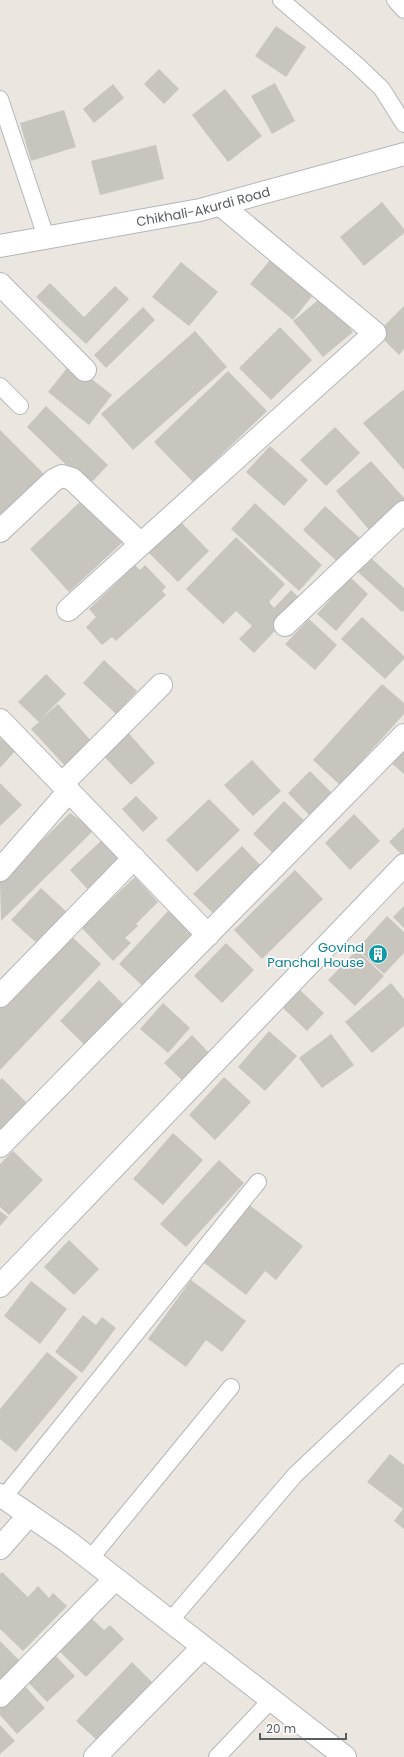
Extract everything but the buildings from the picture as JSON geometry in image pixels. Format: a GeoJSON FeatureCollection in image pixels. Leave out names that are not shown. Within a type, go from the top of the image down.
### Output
{"type":"FeatureCollection","features":[{"type":"Feature","properties":{"kind":"street","name":"Chikhali-Akurdi Road"},"geometry":{"type":"LineString","coordinates":[[0,246],[200,210],[404,154]]}},
{"type":"Feature","properties":{"kind":"street"},"geometry":{"type":"LineString","coordinates":[[68,610],[375,333],[221,205]]}},
{"type":"Feature","properties":{"kind":"street"},"geometry":{"type":"LineString","coordinates":[[0,284],[85,370]]}},
{"type":"Feature","properties":{"kind":"street"},"geometry":{"type":"LineString","coordinates":[[0,531],[54,480],[62,476],[72,479],[141,544]]}},
{"type":"Feature","properties":{"kind":"street"},"geometry":{"type":"LineString","coordinates":[[285,625],[404,512]]}},
{"type":"Feature","properties":{"kind":"street"},"geometry":{"type":"LineString","coordinates":[[0,870],[65,788],[161,685]]}},
{"type":"Feature","properties":{"kind":"street"},"geometry":{"type":"LineString","coordinates":[[0,720],[208,935]]}},
{"type":"Feature","properties":{"kind":"street"},"geometry":{"type":"LineString","coordinates":[[0,1146],[404,735]]}},
{"type":"Feature","properties":{"kind":"street"},"geometry":{"type":"LineString","coordinates":[[0,996],[134,858]]}},
{"type":"Feature","properties":{"kind":"street"},"geometry":{"type":"LineString","coordinates":[[0,1286],[404,865]]}},
{"type":"Feature","properties":{"kind":"street"},"geometry":{"type":"LineString","coordinates":[[2,1496],[90,1559],[345,1757]]}},
{"type":"Feature","properties":{"kind":"street"},"geometry":{"type":"LineString","coordinates":[[0,1548],[29,1515]]}},
{"type":"Feature","properties":{"kind":"street"},"geometry":{"type":"LineString","coordinates":[[0,1696],[115,1579]]}},
{"type":"Feature","properties":{"kind":"street"},"geometry":{"type":"LineString","coordinates":[[95,1757],[203,1647]]}},
{"type":"Feature","properties":{"kind":"lane"},"geometry":{"type":"LineString","coordinates":[[281,0],[382,89],[404,124]]}},
{"type":"Feature","properties":{"kind":"lane"},"geometry":{"type":"LineString","coordinates":[[395,0],[404,10]]}},
{"type":"Feature","properties":{"kind":"lane"},"geometry":{"type":"LineString","coordinates":[[0,99],[46,237]]}},
{"type":"Feature","properties":{"kind":"lane"},"geometry":{"type":"LineString","coordinates":[[0,386],[20,406]]}},
{"type":"Feature","properties":{"kind":"lane"},"geometry":{"type":"LineString","coordinates":[[2,1496],[258,1182]]}},
{"type":"Feature","properties":{"kind":"lane"},"geometry":{"type":"LineString","coordinates":[[170,1621],[295,1475],[404,1372]]}},
{"type":"Feature","properties":{"kind":"lane"},"geometry":{"type":"LineString","coordinates":[[90,1559],[230,1387]]}},
{"type":"Feature","properties":{"kind":"lane"},"geometry":{"type":"LineString","coordinates":[[217,1757],[271,1700]]}},
{"type":"Feature","properties":{"kind":"place","name":"Govind Panchal House"},"geometry":{"type":"Point","coordinates":[378,954]}}]}
